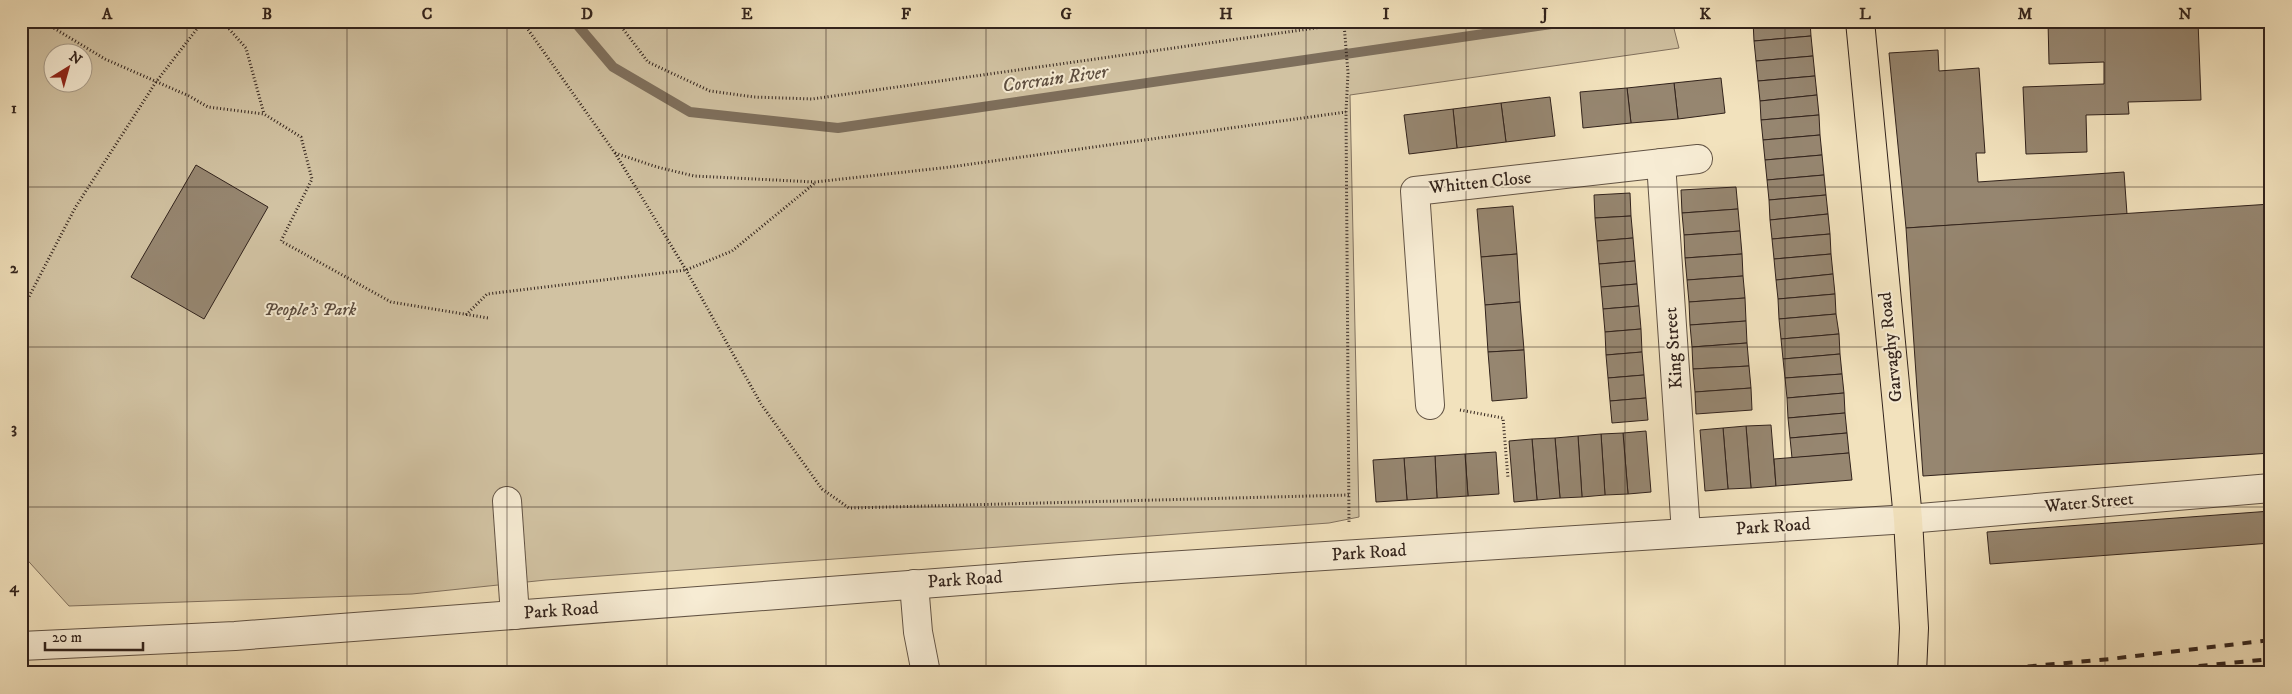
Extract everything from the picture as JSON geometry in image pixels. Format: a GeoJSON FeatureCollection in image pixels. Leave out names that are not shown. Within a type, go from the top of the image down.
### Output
{"type":"FeatureCollection","features":[{"type":"Feature","properties":{"kind":"main road","name":"Garvaghy Road"},"geometry":{"type":"LineString","coordinates":[[1860,21],[1908,519],[1914,628],[1912,673]]}},
{"type":"Feature","properties":{"kind":"street","name":"Whitten Close"},"geometry":{"type":"LineString","coordinates":[[1430,405],[1415,191],[1698,160]]}},
{"type":"Feature","properties":{"kind":"street","name":"King Street"},"geometry":{"type":"LineString","coordinates":[[1662,163],[1686,533]]}},
{"type":"Feature","properties":{"kind":"street","name":"Water Street"},"geometry":{"type":"LineString","coordinates":[[1908,519],[2271,488]]}},
{"type":"Feature","properties":{"kind":"street"},"geometry":{"type":"LineString","coordinates":[[507,500],[515,615]]}},
{"type":"Feature","properties":{"kind":"street","name":"Park Road"},"geometry":{"type":"LineString","coordinates":[[21,646],[235,636],[914,584],[1348,554],[1908,519]]}},
{"type":"Feature","properties":{"kind":"street"},"geometry":{"type":"LineString","coordinates":[[914,584],[918,632],[926,673]]}},
{"type":"Feature","properties":{"kind":"path"},"geometry":{"type":"LineString","coordinates":[[42,21],[105,58],[208,107],[264,114],[301,137],[312,179],[281,241],[392,302],[488,318]]}},
{"type":"Feature","properties":{"kind":"path"},"geometry":{"type":"LineString","coordinates":[[21,312],[75,208],[156,82],[203,21]]}},
{"type":"Feature","properties":{"kind":"path"},"geometry":{"type":"LineString","coordinates":[[222,21],[246,48],[264,114]]}},
{"type":"Feature","properties":{"kind":"path"},"geometry":{"type":"LineString","coordinates":[[522,21],[615,153],[686,270],[761,404],[822,489],[849,508],[1349,495]]}},
{"type":"Feature","properties":{"kind":"path"},"geometry":{"type":"LineString","coordinates":[[617,21],[648,62],[710,91],[754,97],[812,99],[1365,21]]}},
{"type":"Feature","properties":{"kind":"path"},"geometry":{"type":"LineString","coordinates":[[1344,24],[1348,73],[1346,112],[1348,554]]}},
{"type":"Feature","properties":{"kind":"path"},"geometry":{"type":"LineString","coordinates":[[615,153],[657,168],[694,176],[815,182],[950,167],[1346,112]]}},
{"type":"Feature","properties":{"kind":"path"},"geometry":{"type":"LineString","coordinates":[[466,315],[487,294],[686,270],[732,251],[815,182]]}},
{"type":"Feature","properties":{"kind":"path"},"geometry":{"type":"LineString","coordinates":[[1430,405],[1503,418],[1508,478]]}},
{"type":"Feature","properties":{"kind":"green space","name":"People's Park"},"geometry":{"type":"Polygon","coordinates":[[[21,21],[1672,21],[1679,48],[1350,95],[1359,517],[1329,523],[546,580],[412,594],[69,606],[21,553],[21,21]]]}},
{"type":"Feature","properties":{"kind":"building"},"geometry":{"type":"Polygon","coordinates":[[[1753,21],[1810,21],[1811,36],[1754,41],[1753,21]]]}},
{"type":"Feature","properties":{"kind":"building"},"geometry":{"type":"Polygon","coordinates":[[[2048,21],[2198,21],[2201,100],[2128,102],[2129,114],[2086,115],[2087,152],[2026,154],[2023,87],[2104,84],[2104,62],[2049,64],[2048,21]]]}},
{"type":"Feature","properties":{"kind":"building"},"geometry":{"type":"Polygon","coordinates":[[[1811,36],[1813,56],[1756,61],[1754,41],[1811,36]]]}},
{"type":"Feature","properties":{"kind":"building"},"geometry":{"type":"Polygon","coordinates":[[[1938,50],[1939,71],[1979,68],[1985,153],[1976,153],[1978,182],[2124,172],[2127,214],[1906,228],[1889,53],[1938,50]]]}},
{"type":"Feature","properties":{"kind":"building"},"geometry":{"type":"Polygon","coordinates":[[[1813,56],[1815,76],[1758,81],[1756,61],[1813,56]]]}},
{"type":"Feature","properties":{"kind":"building"},"geometry":{"type":"Polygon","coordinates":[[[1815,76],[1817,95],[1760,101],[1758,81],[1815,76]]]}},
{"type":"Feature","properties":{"kind":"building"},"geometry":{"type":"Polygon","coordinates":[[[1721,78],[1725,113],[1678,119],[1674,83],[1721,78]]]}},
{"type":"Feature","properties":{"kind":"building"},"geometry":{"type":"Polygon","coordinates":[[[1674,83],[1678,119],[1631,123],[1627,88],[1674,83]]]}},
{"type":"Feature","properties":{"kind":"building"},"geometry":{"type":"Polygon","coordinates":[[[1627,88],[1631,123],[1583,128],[1580,92],[1627,88]]]}},
{"type":"Feature","properties":{"kind":"building"},"geometry":{"type":"Polygon","coordinates":[[[1817,95],[1819,115],[1761,120],[1760,101],[1817,95]]]}},
{"type":"Feature","properties":{"kind":"building"},"geometry":{"type":"Polygon","coordinates":[[[1550,97],[1555,136],[1506,142],[1501,103],[1550,97]]]}},
{"type":"Feature","properties":{"kind":"building"},"geometry":{"type":"Polygon","coordinates":[[[1501,103],[1506,142],[1457,148],[1453,109],[1501,103]]]}},
{"type":"Feature","properties":{"kind":"building"},"geometry":{"type":"Polygon","coordinates":[[[1453,109],[1457,148],[1409,154],[1404,115],[1453,109]]]}},
{"type":"Feature","properties":{"kind":"building"},"geometry":{"type":"Polygon","coordinates":[[[1819,115],[1820,135],[1763,140],[1761,120],[1819,115]]]}},
{"type":"Feature","properties":{"kind":"building"},"geometry":{"type":"Polygon","coordinates":[[[1820,135],[1822,155],[1765,160],[1763,140],[1820,135]]]}},
{"type":"Feature","properties":{"kind":"building"},"geometry":{"type":"Polygon","coordinates":[[[1822,155],[1824,175],[1767,180],[1765,160],[1822,155]]]}},
{"type":"Feature","properties":{"kind":"building"},"geometry":{"type":"Polygon","coordinates":[[[196,165],[268,207],[204,319],[131,277],[196,165]]]}},
{"type":"Feature","properties":{"kind":"building"},"geometry":{"type":"Polygon","coordinates":[[[1824,175],[1826,195],[1769,200],[1767,180],[1824,175]]]}},
{"type":"Feature","properties":{"kind":"building"},"geometry":{"type":"Polygon","coordinates":[[[1736,187],[1738,209],[1682,213],[1681,190],[1736,187]]]}},
{"type":"Feature","properties":{"kind":"building"},"geometry":{"type":"Polygon","coordinates":[[[1630,193],[1631,216],[1595,218],[1594,195],[1630,193]]]}},
{"type":"Feature","properties":{"kind":"building"},"geometry":{"type":"Polygon","coordinates":[[[1826,195],[1828,214],[1770,220],[1769,200],[1826,195]]]}},
{"type":"Feature","properties":{"kind":"building"},"geometry":{"type":"Polygon","coordinates":[[[2271,204],[2271,453],[1923,476],[1906,228],[2271,204]]]}},
{"type":"Feature","properties":{"kind":"building"},"geometry":{"type":"Polygon","coordinates":[[[1513,206],[1517,254],[1481,257],[1477,209],[1513,206]]]}},
{"type":"Feature","properties":{"kind":"building"},"geometry":{"type":"Polygon","coordinates":[[[1738,209],[1740,231],[1684,235],[1682,213],[1738,209]]]}},
{"type":"Feature","properties":{"kind":"building"},"geometry":{"type":"Polygon","coordinates":[[[1828,214],[1830,234],[1772,239],[1770,220],[1828,214]]]}},
{"type":"Feature","properties":{"kind":"building"},"geometry":{"type":"Polygon","coordinates":[[[1631,216],[1633,238],[1597,241],[1595,218],[1631,216]]]}},
{"type":"Feature","properties":{"kind":"building"},"geometry":{"type":"Polygon","coordinates":[[[1740,231],[1742,254],[1685,258],[1684,235],[1740,231]]]}},
{"type":"Feature","properties":{"kind":"building"},"geometry":{"type":"Polygon","coordinates":[[[1830,234],[1831,254],[1774,259],[1772,239],[1830,234]]]}},
{"type":"Feature","properties":{"kind":"building"},"geometry":{"type":"Polygon","coordinates":[[[1633,238],[1635,261],[1599,264],[1597,241],[1633,238]]]}},
{"type":"Feature","properties":{"kind":"building"},"geometry":{"type":"Polygon","coordinates":[[[1517,254],[1520,302],[1485,305],[1481,257],[1517,254]]]}},
{"type":"Feature","properties":{"kind":"building"},"geometry":{"type":"Polygon","coordinates":[[[1742,254],[1743,276],[1687,280],[1685,258],[1742,254]]]}},
{"type":"Feature","properties":{"kind":"building"},"geometry":{"type":"Polygon","coordinates":[[[1831,254],[1833,274],[1776,280],[1774,259],[1831,254]]]}},
{"type":"Feature","properties":{"kind":"building"},"geometry":{"type":"Polygon","coordinates":[[[1635,261],[1637,284],[1601,287],[1599,264],[1635,261]]]}},
{"type":"Feature","properties":{"kind":"building"},"geometry":{"type":"Polygon","coordinates":[[[1833,274],[1835,294],[1778,299],[1776,280],[1833,274]]]}},
{"type":"Feature","properties":{"kind":"building"},"geometry":{"type":"Polygon","coordinates":[[[1743,276],[1745,298],[1689,302],[1687,280],[1743,276]]]}},
{"type":"Feature","properties":{"kind":"building"},"geometry":{"type":"Polygon","coordinates":[[[1637,284],[1639,306],[1603,309],[1601,287],[1637,284]]]}},
{"type":"Feature","properties":{"kind":"building"},"geometry":{"type":"Polygon","coordinates":[[[1835,294],[1836,314],[1779,319],[1778,299],[1835,294]]]}},
{"type":"Feature","properties":{"kind":"building"},"geometry":{"type":"Polygon","coordinates":[[[1745,298],[1746,321],[1690,325],[1689,302],[1745,298]]]}},
{"type":"Feature","properties":{"kind":"building"},"geometry":{"type":"Polygon","coordinates":[[[1520,302],[1524,350],[1488,352],[1485,305],[1520,302]]]}},
{"type":"Feature","properties":{"kind":"building"},"geometry":{"type":"Polygon","coordinates":[[[1639,306],[1641,329],[1605,332],[1603,309],[1639,306]]]}},
{"type":"Feature","properties":{"kind":"building"},"geometry":{"type":"Polygon","coordinates":[[[1836,314],[1839,334],[1781,339],[1779,319],[1836,314]]]}},
{"type":"Feature","properties":{"kind":"building"},"geometry":{"type":"Polygon","coordinates":[[[1746,321],[1747,343],[1692,347],[1690,325],[1746,321]]]}},
{"type":"Feature","properties":{"kind":"building"},"geometry":{"type":"Polygon","coordinates":[[[1641,329],[1642,352],[1606,355],[1605,332],[1641,329]]]}},
{"type":"Feature","properties":{"kind":"building"},"geometry":{"type":"Polygon","coordinates":[[[1839,334],[1840,354],[1783,359],[1781,339],[1839,334]]]}},
{"type":"Feature","properties":{"kind":"building"},"geometry":{"type":"Polygon","coordinates":[[[1747,343],[1749,366],[1693,369],[1692,347],[1747,343]]]}},
{"type":"Feature","properties":{"kind":"building"},"geometry":{"type":"Polygon","coordinates":[[[1524,350],[1527,398],[1492,401],[1488,352],[1524,350]]]}},
{"type":"Feature","properties":{"kind":"building"},"geometry":{"type":"Polygon","coordinates":[[[1642,352],[1644,375],[1608,378],[1606,355],[1642,352]]]}},
{"type":"Feature","properties":{"kind":"building"},"geometry":{"type":"Polygon","coordinates":[[[1840,354],[1842,374],[1785,378],[1783,359],[1840,354]]]}},
{"type":"Feature","properties":{"kind":"building"},"geometry":{"type":"Polygon","coordinates":[[[1749,366],[1751,388],[1695,392],[1693,369],[1749,366]]]}},
{"type":"Feature","properties":{"kind":"building"},"geometry":{"type":"Polygon","coordinates":[[[1842,374],[1844,393],[1787,398],[1785,378],[1842,374]]]}},
{"type":"Feature","properties":{"kind":"building"},"geometry":{"type":"Polygon","coordinates":[[[1644,375],[1646,398],[1610,401],[1608,378],[1644,375]]]}},
{"type":"Feature","properties":{"kind":"building"},"geometry":{"type":"Polygon","coordinates":[[[1751,388],[1752,410],[1696,414],[1695,392],[1751,388]]]}},
{"type":"Feature","properties":{"kind":"building"},"geometry":{"type":"Polygon","coordinates":[[[1844,393],[1845,413],[1788,418],[1787,398],[1844,393]]]}},
{"type":"Feature","properties":{"kind":"building"},"geometry":{"type":"Polygon","coordinates":[[[1646,398],[1648,420],[1612,423],[1610,401],[1646,398]]]}},
{"type":"Feature","properties":{"kind":"building"},"geometry":{"type":"Polygon","coordinates":[[[1845,413],[1847,433],[1790,438],[1788,418],[1845,413]]]}},
{"type":"Feature","properties":{"kind":"building"},"geometry":{"type":"Polygon","coordinates":[[[1771,425],[1776,486],[1751,488],[1746,426],[1771,425]]]}},
{"type":"Feature","properties":{"kind":"building"},"geometry":{"type":"Polygon","coordinates":[[[1746,426],[1751,488],[1728,489],[1723,428],[1746,426]]]}},
{"type":"Feature","properties":{"kind":"building"},"geometry":{"type":"Polygon","coordinates":[[[1723,428],[1728,489],[1705,491],[1700,430],[1723,428]]]}},
{"type":"Feature","properties":{"kind":"building"},"geometry":{"type":"Polygon","coordinates":[[[1646,431],[1651,492],[1628,494],[1623,433],[1646,431]]]}},
{"type":"Feature","properties":{"kind":"building"},"geometry":{"type":"Polygon","coordinates":[[[1623,433],[1628,494],[1605,495],[1601,434],[1623,433]]]}},
{"type":"Feature","properties":{"kind":"building"},"geometry":{"type":"Polygon","coordinates":[[[1847,433],[1849,453],[1792,458],[1790,438],[1847,433]]]}},
{"type":"Feature","properties":{"kind":"building"},"geometry":{"type":"Polygon","coordinates":[[[1601,434],[1605,495],[1582,497],[1578,436],[1601,434]]]}},
{"type":"Feature","properties":{"kind":"building"},"geometry":{"type":"Polygon","coordinates":[[[1578,436],[1582,497],[1560,498],[1555,438],[1578,436]]]}},
{"type":"Feature","properties":{"kind":"building"},"geometry":{"type":"Polygon","coordinates":[[[1555,438],[1560,498],[1537,500],[1532,439],[1555,438]]]}},
{"type":"Feature","properties":{"kind":"building"},"geometry":{"type":"Polygon","coordinates":[[[1532,439],[1537,500],[1514,502],[1509,441],[1532,439]]]}},
{"type":"Feature","properties":{"kind":"building"},"geometry":{"type":"Polygon","coordinates":[[[1496,452],[1499,494],[1468,496],[1465,454],[1496,452]]]}},
{"type":"Feature","properties":{"kind":"building"},"geometry":{"type":"Polygon","coordinates":[[[1849,453],[1852,480],[1776,486],[1774,459],[1849,453]]]}},
{"type":"Feature","properties":{"kind":"building"},"geometry":{"type":"Polygon","coordinates":[[[1465,454],[1468,496],[1437,498],[1435,456],[1465,454]]]}},
{"type":"Feature","properties":{"kind":"building"},"geometry":{"type":"Polygon","coordinates":[[[1435,456],[1437,498],[1407,500],[1404,458],[1435,456]]]}},
{"type":"Feature","properties":{"kind":"building"},"geometry":{"type":"Polygon","coordinates":[[[1404,458],[1407,500],[1376,502],[1373,460],[1404,458]]]}},
{"type":"Feature","properties":{"kind":"building"},"geometry":{"type":"Polygon","coordinates":[[[2271,511],[2271,543],[1990,564],[1987,532],[2271,511]]]}},
{"type":"Feature","properties":{"kind":"waterway","name":"Corcrain River"},"geometry":{"type":"LineString","coordinates":[[574,21],[613,67],[690,112],[838,128],[1572,21]]}},
{"type":"Feature","properties":{"kind":"railway"},"geometry":{"type":"LineString","coordinates":[[1956,673],[2110,659],[2271,640]]}},
{"type":"Feature","properties":{"kind":"railway"},"geometry":{"type":"LineString","coordinates":[[2127,673],[2271,659]]}}]}
